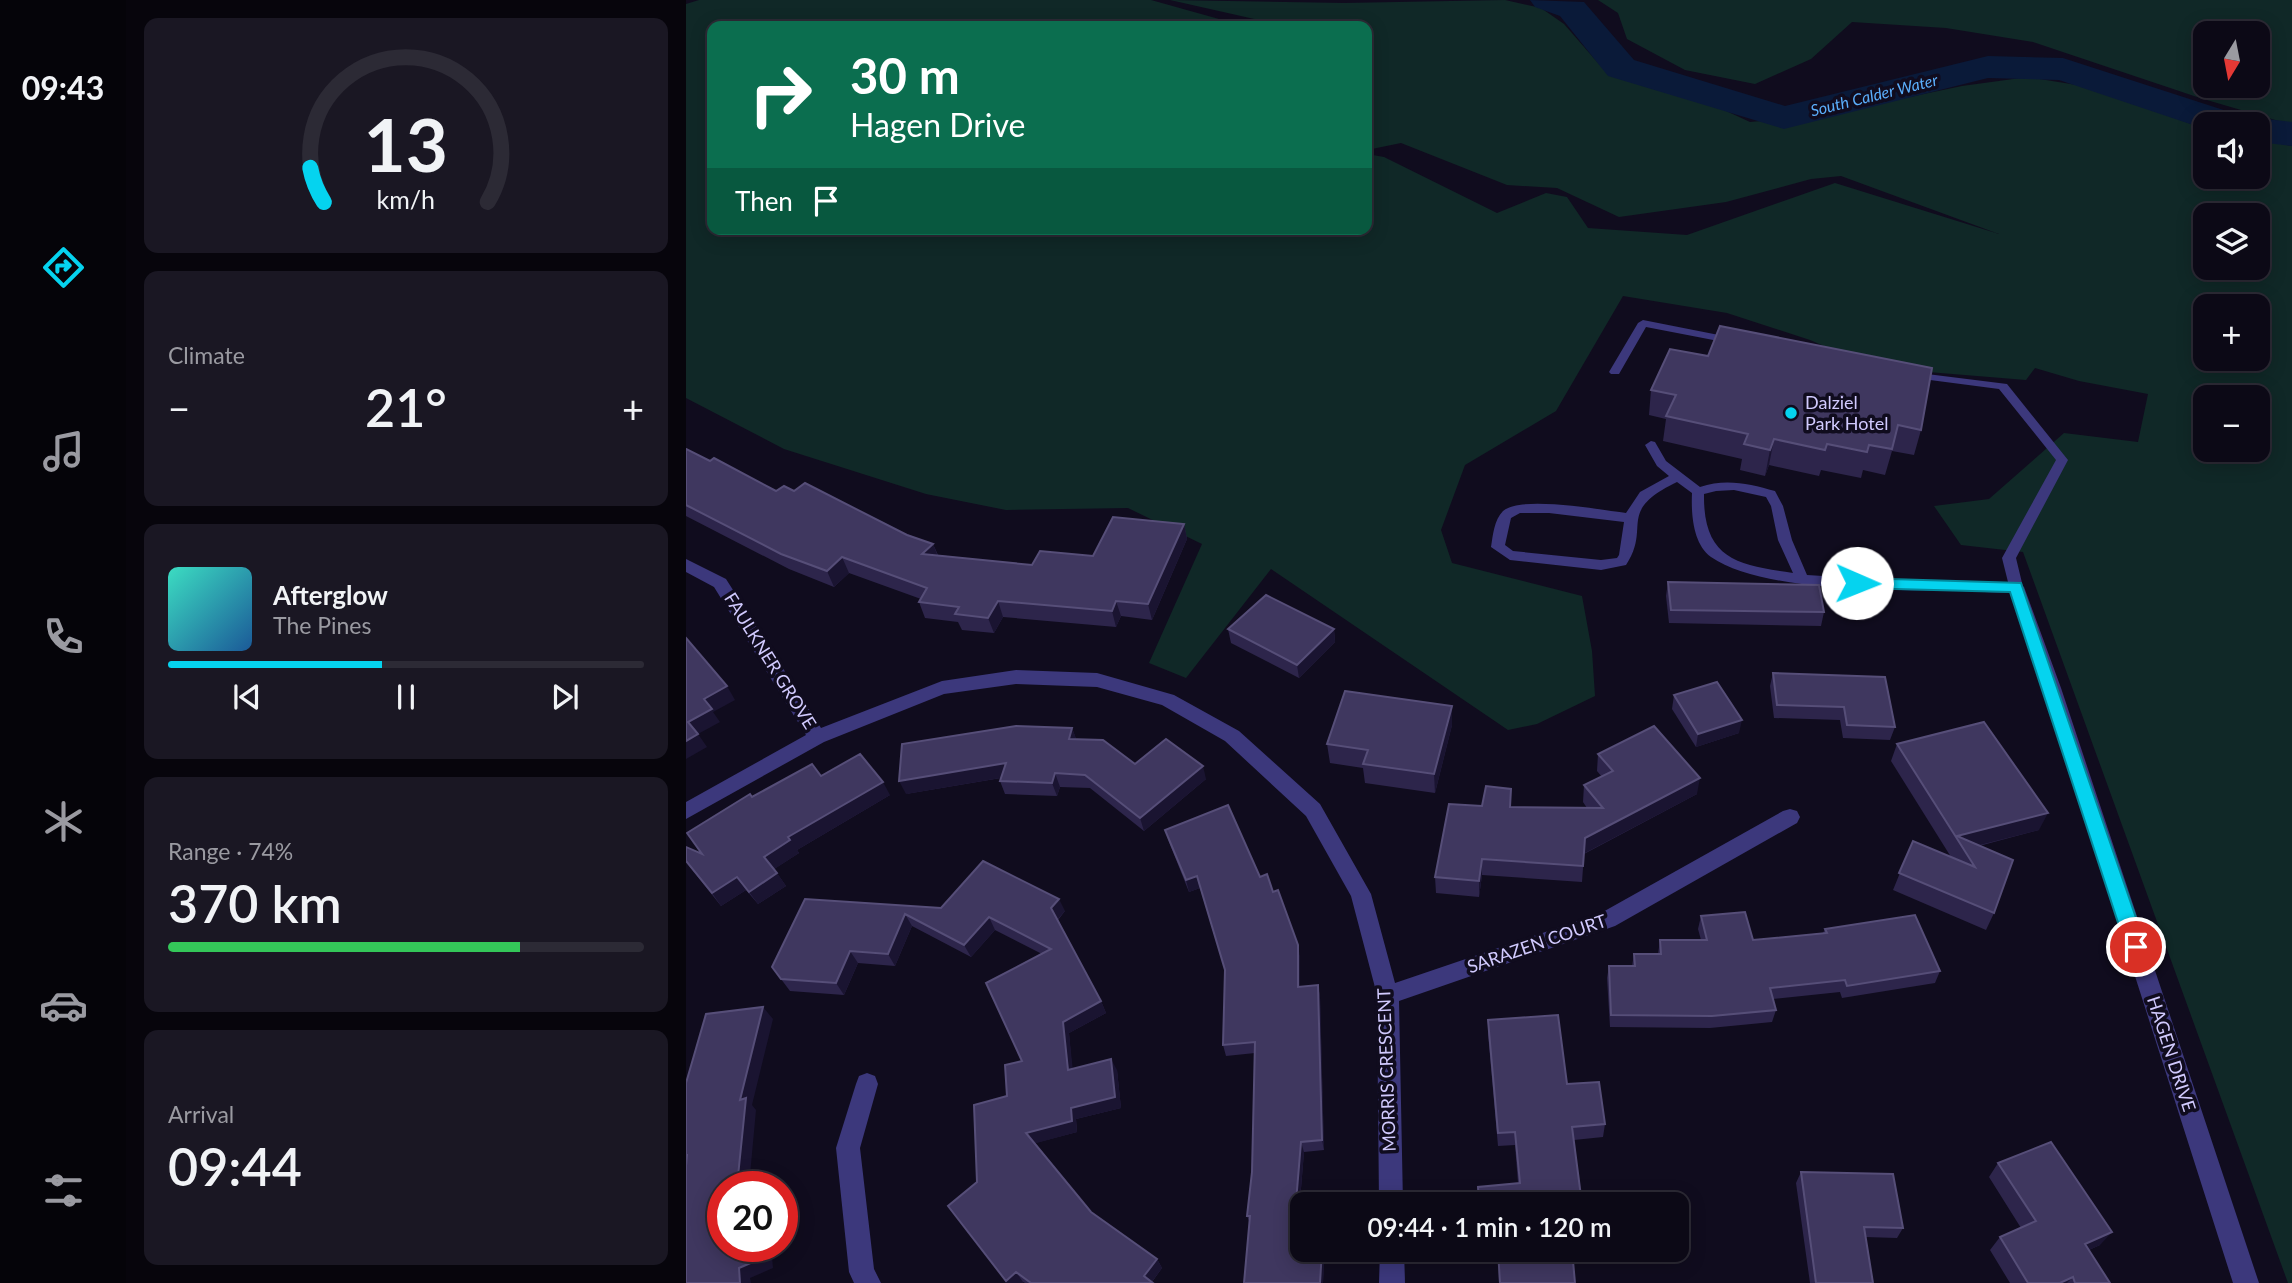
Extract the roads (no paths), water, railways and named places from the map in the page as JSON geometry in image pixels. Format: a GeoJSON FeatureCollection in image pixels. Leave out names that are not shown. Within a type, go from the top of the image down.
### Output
{"type":"FeatureCollection","features":[{"type":"Feature","properties":{"kind":"street","name":"FAULKNER GROVE"},"geometry":{"type":"LineString","coordinates":[[686,565],[720,583],[817,737]]}},
{"type":"Feature","properties":{"kind":"street","name":"HAGEN DRIVE"},"geometry":{"type":"LineString","coordinates":[[2016,587],[2052,688],[2246,1283]]}},
{"type":"Feature","properties":{"kind":"street","name":"MORRIS CRESCENT"},"geometry":{"type":"LineString","coordinates":[[686,811],[817,737],[942,688],[1016,677],[1097,680],[1168,700],[1232,736],[1313,810],[1361,894],[1388,995],[1391,1192]]}},
{"type":"Feature","properties":{"kind":"street","name":"SARAZEN COURT"},"geometry":{"type":"LineString","coordinates":[[1388,995],[1608,920],[1790,817]]}},
{"type":"Feature","properties":{"kind":"street"},"geometry":{"type":"LineString","coordinates":[[867,1084],[848,1148],[862,1272],[868,1283]]}},
{"type":"Feature","properties":{"kind":"street"},"geometry":{"type":"LineString","coordinates":[[1392,1262],[1392,1283]]}},
{"type":"Feature","properties":{"kind":"lane"},"geometry":{"type":"LineString","coordinates":[[1615,372],[1643,323],[1748,344]]}},
{"type":"Feature","properties":{"kind":"lane"},"geometry":{"type":"LineString","coordinates":[[1651,445],[1661,463],[1698,492],[1702,531],[1713,552],[1740,568],[1802,579],[1857,583],[2016,587],[2008,558],[2062,460],[2003,386],[1892,373]]}},
{"type":"Feature","properties":{"kind":"lane"},"geometry":{"type":"LineString","coordinates":[[1630,518],[1528,507],[1511,511],[1502,521],[1497,547],[1510,555],[1601,565],[1621,562],[1628,553],[1630,518],[1644,493],[1678,476]]}},
{"type":"Feature","properties":{"kind":"lane"},"geometry":{"type":"LineString","coordinates":[[1698,492],[1713,485],[1749,488],[1771,494],[1802,579]]}},
{"type":"Feature","properties":{"kind":"waterway","name":"South Calder Water"},"geometry":{"type":"LineString","coordinates":[[1547,0],[1572,9],[1621,68],[1784,118],[1988,67],[2063,69],[2193,112]]}},
{"type":"Feature","properties":{"kind":"waterway","name":"South Calder Water"},"geometry":{"type":"LineString","coordinates":[[2270,131],[2292,134]]}},
{"type":"Feature","properties":{"kind":"place","name":"Dalziel Park Hotel"},"geometry":{"type":"Point","coordinates":[1791,413]}}]}
